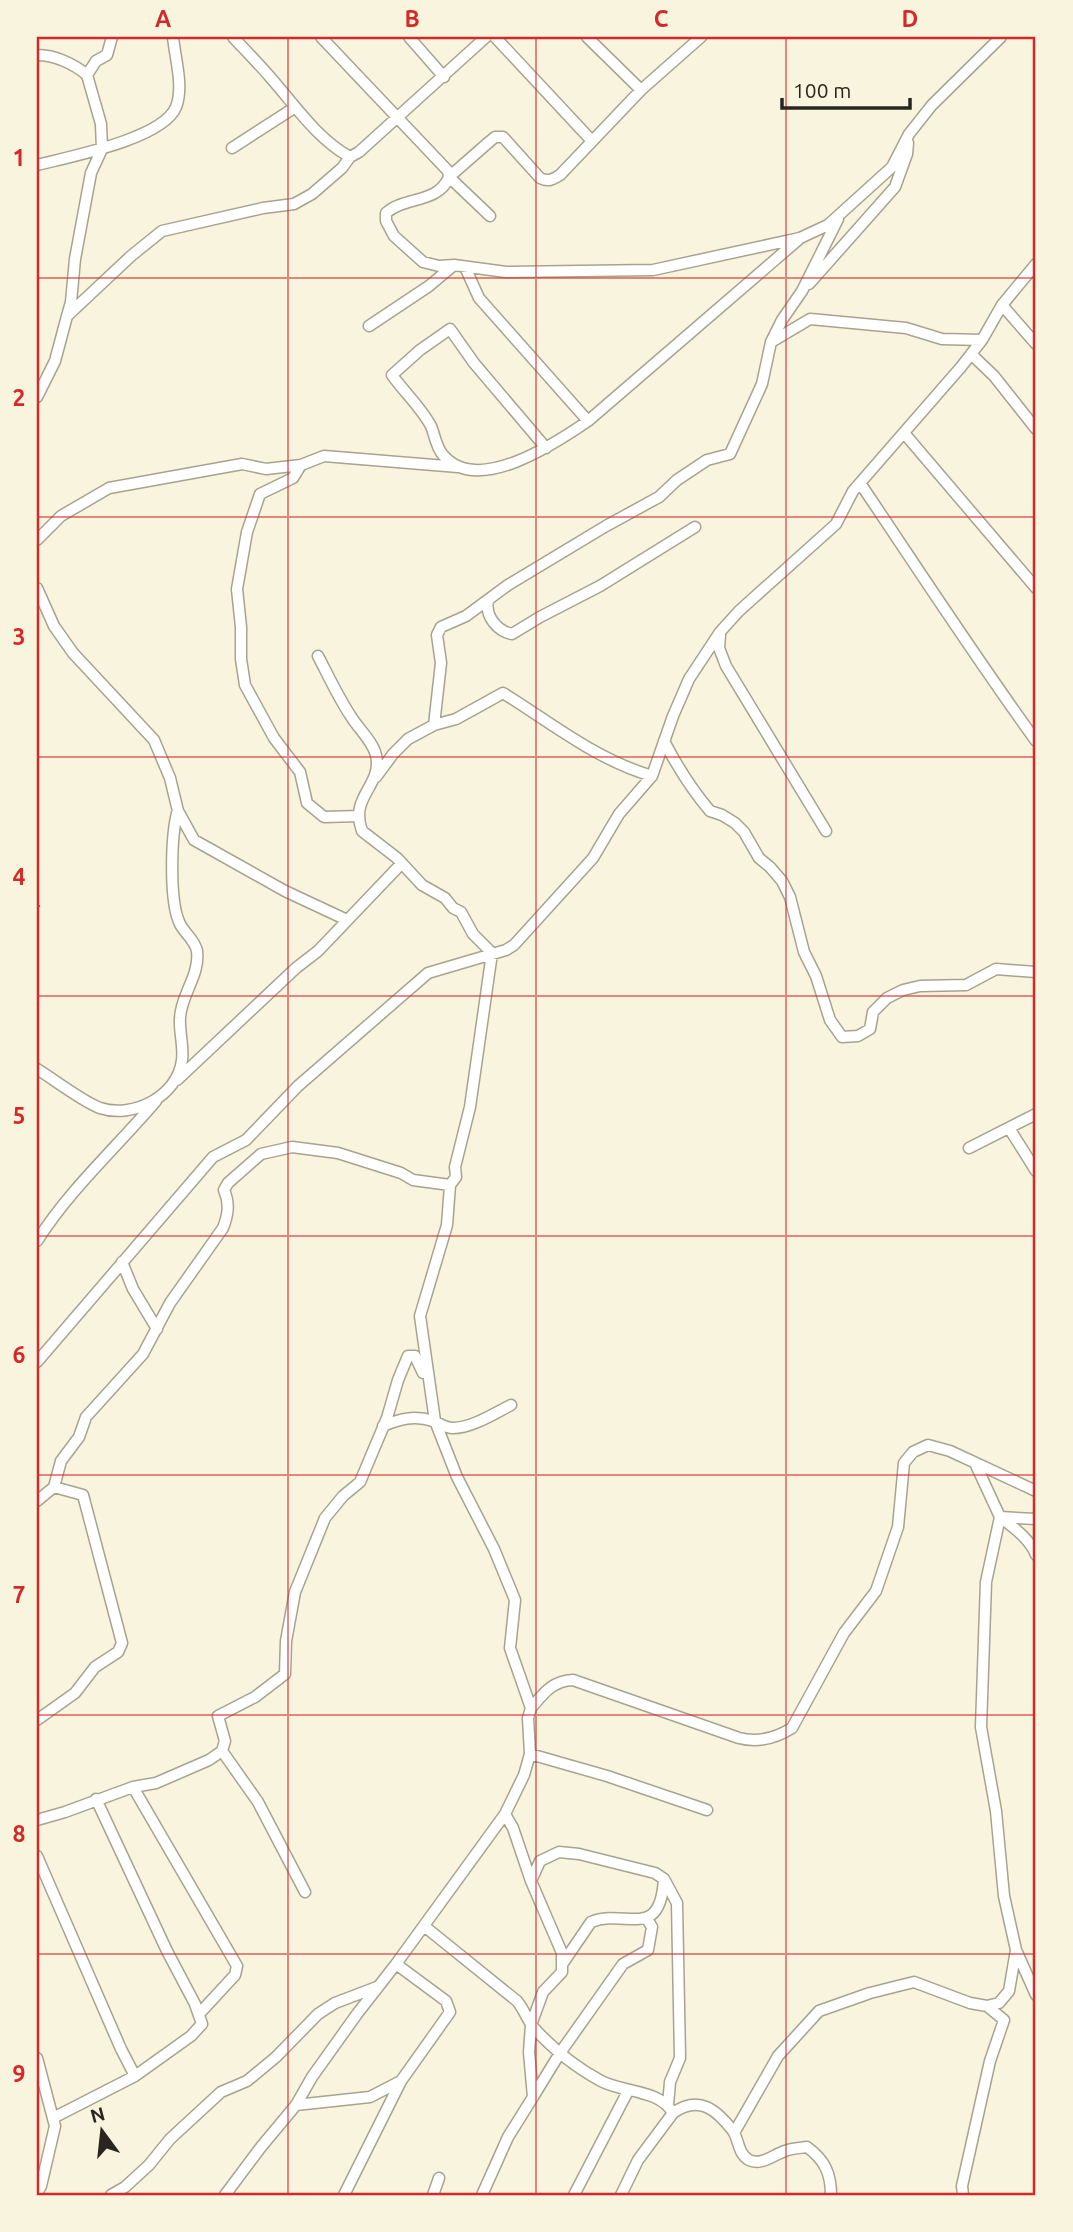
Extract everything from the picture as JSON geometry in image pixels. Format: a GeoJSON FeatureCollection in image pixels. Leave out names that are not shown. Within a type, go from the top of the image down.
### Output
{"type":"FeatureCollection","features":[{"type":"Feature","properties":{"kind":"street"},"geometry":{"type":"LineString","coordinates":[[87,75],[96,61],[107,55],[112,37]]}},
{"type":"Feature","properties":{"kind":"street"},"geometry":{"type":"LineString","coordinates":[[37,165],[102,149],[154,129],[175,111],[179,94],[173,37]]}},
{"type":"Feature","properties":{"kind":"street"},"geometry":{"type":"LineString","coordinates":[[233,37],[271,78],[294,108],[339,151],[350,157]]}},
{"type":"Feature","properties":{"kind":"street"},"geometry":{"type":"LineString","coordinates":[[321,37],[448,170],[449,177],[491,216]]}},
{"type":"Feature","properties":{"kind":"street"},"geometry":{"type":"LineString","coordinates":[[409,37],[444,77]]}},
{"type":"Feature","properties":{"kind":"street"},"geometry":{"type":"LineString","coordinates":[[67,316],[162,231],[263,208],[294,204],[312,194],[486,37]]}},
{"type":"Feature","properties":{"kind":"street"},"geometry":{"type":"LineString","coordinates":[[495,37],[592,141]]}},
{"type":"Feature","properties":{"kind":"street"},"geometry":{"type":"LineString","coordinates":[[587,37],[641,90]]}},
{"type":"Feature","properties":{"kind":"street"},"geometry":{"type":"LineString","coordinates":[[701,37],[641,90],[552,180],[545,181],[540,178],[503,137],[495,137],[449,177],[434,194],[393,207],[386,213],[386,221],[394,236],[423,262],[439,266],[506,272],[653,270],[800,238],[839,217]]}},
{"type":"Feature","properties":{"kind":"street"},"geometry":{"type":"LineString","coordinates":[[434,725],[441,663],[438,635],[441,626],[467,616],[539,566],[659,497],[677,480],[708,460],[730,454],[762,384],[771,342],[802,291],[839,217],[850,203],[892,167],[909,134],[957,79],[1001,37]]}},
{"type":"Feature","properties":{"kind":"street"},"geometry":{"type":"LineString","coordinates":[[37,55],[48,55],[77,67],[87,75],[101,124],[102,149],[91,173],[75,259],[71,302],[55,361],[37,397]]}},
{"type":"Feature","properties":{"kind":"street"},"geometry":{"type":"LineString","coordinates":[[232,148],[294,108]]}},
{"type":"Feature","properties":{"kind":"street"},"geometry":{"type":"LineString","coordinates":[[802,291],[895,187],[907,154],[909,134]]}},
{"type":"Feature","properties":{"kind":"street"},"geometry":{"type":"LineString","coordinates":[[37,540],[61,516],[110,488],[242,464],[266,469],[301,465],[324,456],[339,456],[458,467],[469,471],[484,470],[546,448],[588,421],[800,238]]}},
{"type":"Feature","properties":{"kind":"street"},"geometry":{"type":"LineString","coordinates":[[37,1362],[213,1157],[246,1140],[298,1086],[428,974],[506,950],[544,913],[593,858],[619,814],[652,776],[689,679],[720,632],[739,611],[836,524],[853,491],[971,354],[1002,305],[1036,264]]}},
{"type":"Feature","properties":{"kind":"street"},"geometry":{"type":"LineString","coordinates":[[369,326],[460,266]]}},
{"type":"Feature","properties":{"kind":"street"},"geometry":{"type":"LineString","coordinates":[[460,266],[479,298],[588,421]]}},
{"type":"Feature","properties":{"kind":"street"},"geometry":{"type":"LineString","coordinates":[[1002,305],[1036,344]]}},
{"type":"Feature","properties":{"kind":"street"},"geometry":{"type":"LineString","coordinates":[[771,342],[810,319],[906,328],[942,340],[982,340]]}},
{"type":"Feature","properties":{"kind":"street"},"geometry":{"type":"LineString","coordinates":[[458,467],[442,454],[426,419],[392,375],[450,329],[474,363],[546,448]]}},
{"type":"Feature","properties":{"kind":"street"},"geometry":{"type":"LineString","coordinates":[[971,354],[994,376],[1036,429]]}},
{"type":"Feature","properties":{"kind":"street"},"geometry":{"type":"LineString","coordinates":[[904,433],[1036,588]]}},
{"type":"Feature","properties":{"kind":"street"},"geometry":{"type":"LineString","coordinates":[[301,465],[293,478],[260,494],[248,524],[237,589],[245,685],[274,738],[300,772],[307,803],[324,817],[338,819],[359,816]]}},
{"type":"Feature","properties":{"kind":"street"},"geometry":{"type":"LineString","coordinates":[[860,483],[999,691],[1036,741]]}},
{"type":"Feature","properties":{"kind":"street"},"geometry":{"type":"LineString","coordinates":[[488,601],[487,606],[496,625],[512,634],[600,586],[695,527]]}},
{"type":"Feature","properties":{"kind":"street"},"geometry":{"type":"LineString","coordinates":[[37,589],[54,626],[73,653],[154,740],[170,778],[178,811],[194,840],[285,891],[347,920]]}},
{"type":"Feature","properties":{"kind":"street"},"geometry":{"type":"LineString","coordinates":[[720,632],[719,648],[726,666],[826,831]]}},
{"type":"Feature","properties":{"kind":"street"},"geometry":{"type":"LineString","coordinates":[[318,656],[349,713],[376,753],[376,777]]}},
{"type":"Feature","properties":{"kind":"street"},"geometry":{"type":"LineString","coordinates":[[492,953],[472,934],[461,912],[453,908],[445,898],[422,885],[402,863],[362,831],[359,816],[362,797],[382,767],[402,745],[434,725],[456,719],[503,693],[594,753],[623,767],[652,776]]}},
{"type":"Feature","properties":{"kind":"street"},"geometry":{"type":"LineString","coordinates":[[664,741],[680,771],[710,811],[735,823],[744,832],[759,858],[770,866],[782,881],[790,897],[804,951],[816,976],[830,1020],[842,1037],[858,1035],[870,1029],[873,1012],[887,998],[903,990],[920,986],[966,985],[996,969],[1036,972]]}},
{"type":"Feature","properties":{"kind":"street"},"geometry":{"type":"LineString","coordinates":[[171,1086],[182,1061],[180,1016],[187,991],[196,974],[197,950],[180,924],[175,902],[172,850],[178,811]]}},
{"type":"Feature","properties":{"kind":"street"},"geometry":{"type":"LineString","coordinates":[[37,1241],[79,1185],[120,1144],[156,1101],[296,968],[318,951],[402,863]]}},
{"type":"Feature","properties":{"kind":"street"},"geometry":{"type":"LineString","coordinates":[[492,953],[470,1107],[455,1167],[456,1177],[450,1185],[447,1225],[420,1316],[435,1421],[457,1477],[494,1549],[514,1600],[510,1648],[531,1708]]}},
{"type":"Feature","properties":{"kind":"street"},"geometry":{"type":"LineString","coordinates":[[37,1069],[97,1107],[125,1111],[156,1101]]}},
{"type":"Feature","properties":{"kind":"street"},"geometry":{"type":"LineString","coordinates":[[969,1148],[1036,1114]]}},
{"type":"Feature","properties":{"kind":"street"},"geometry":{"type":"LineString","coordinates":[[1009,1128],[1036,1171]]}},
{"type":"Feature","properties":{"kind":"street"},"geometry":{"type":"LineString","coordinates":[[37,1500],[54,1487],[61,1461],[79,1437],[86,1417],[143,1354],[170,1303],[223,1228],[228,1217],[226,1212],[229,1202],[224,1190],[228,1183],[261,1154],[292,1147],[321,1150],[401,1173],[413,1180],[450,1185]]}},
{"type":"Feature","properties":{"kind":"street"},"geometry":{"type":"LineString","coordinates":[[122,1262],[133,1289],[158,1329]]}},
{"type":"Feature","properties":{"kind":"street"},"geometry":{"type":"LineString","coordinates":[[37,1819],[65,1812],[133,1787],[156,1783],[222,1752],[225,1741],[218,1716],[255,1697],[285,1674],[286,1641],[295,1592],[325,1518],[343,1496],[360,1482],[408,1356],[415,1356],[429,1385]]}},
{"type":"Feature","properties":{"kind":"street"},"geometry":{"type":"LineString","coordinates":[[383,1426],[396,1420],[414,1418],[435,1421],[443,1427],[456,1429],[511,1405]]}},
{"type":"Feature","properties":{"kind":"street"},"geometry":{"type":"LineString","coordinates":[[225,2195],[296,2105],[334,2045],[505,1814],[524,1775],[530,1754],[528,1718],[531,1708],[548,1687],[561,1680],[573,1680],[739,1738],[765,1739],[781,1734],[792,1728],[844,1633],[876,1591],[898,1527],[904,1463],[913,1452],[928,1445],[950,1451],[1036,1491]]}},
{"type":"Feature","properties":{"kind":"street"},"geometry":{"type":"LineString","coordinates":[[975,1463],[1000,1517],[1015,1529],[1036,1555]]}},
{"type":"Feature","properties":{"kind":"street"},"geometry":{"type":"LineString","coordinates":[[37,1720],[75,1693],[95,1667],[118,1652],[122,1643],[83,1495],[54,1487]]}},
{"type":"Feature","properties":{"kind":"street"},"geometry":{"type":"LineString","coordinates":[[1000,1517],[1036,1519]]}},
{"type":"Feature","properties":{"kind":"street"},"geometry":{"type":"LineString","coordinates":[[1000,1517],[986,1582],[981,1727],[996,1811],[1004,1896],[1016,1950],[1036,1995]]}},
{"type":"Feature","properties":{"kind":"street"},"geometry":{"type":"LineString","coordinates":[[222,1752],[257,1802],[305,1892]]}},
{"type":"Feature","properties":{"kind":"street"},"geometry":{"type":"LineString","coordinates":[[530,1754],[607,1776],[707,1810]]}},
{"type":"Feature","properties":{"kind":"street"},"geometry":{"type":"LineString","coordinates":[[133,1787],[237,1966],[234,1975],[199,2014]]}},
{"type":"Feature","properties":{"kind":"street"},"geometry":{"type":"LineString","coordinates":[[53,2118],[135,2076],[191,2036],[202,2024],[96,1799]]}},
{"type":"Feature","properties":{"kind":"street"},"geometry":{"type":"LineString","coordinates":[[505,1814],[562,1953],[563,1962],[562,1972],[543,1992],[531,2025],[529,2052],[533,2097]]}},
{"type":"Feature","properties":{"kind":"street"},"geometry":{"type":"LineString","coordinates":[[531,1881],[540,1861],[559,1852],[579,1854],[655,1873],[664,1879],[677,1903],[680,2058],[670,2082],[671,2109],[638,2160],[621,2195]]}},
{"type":"Feature","properties":{"kind":"street"},"geometry":{"type":"LineString","coordinates":[[37,1856],[135,2076]]}},
{"type":"Feature","properties":{"kind":"street"},"geometry":{"type":"LineString","coordinates":[[563,1962],[591,1922],[614,1918],[646,1919],[657,1909],[664,1879]]}},
{"type":"Feature","properties":{"kind":"street"},"geometry":{"type":"LineString","coordinates":[[482,2195],[508,2137],[560,2053],[623,1964],[648,1950],[652,1927],[646,1919]]}},
{"type":"Feature","properties":{"kind":"street"},"geometry":{"type":"LineString","coordinates":[[424,1926],[517,2001],[526,2012],[531,2025],[560,2053],[602,2081],[628,2091],[650,2095],[671,2109],[699,2103],[708,2107],[734,2133],[740,2150],[748,2160],[761,2162],[787,2150],[807,2147],[819,2156],[831,2177],[831,2195]]}},
{"type":"Feature","properties":{"kind":"street"},"geometry":{"type":"LineString","coordinates":[[734,2133],[778,2056],[819,2011],[870,1993],[914,1982],[971,2003],[987,2006],[999,2003],[1010,1991],[1016,1950]]}},
{"type":"Feature","properties":{"kind":"street"},"geometry":{"type":"LineString","coordinates":[[344,2195],[401,2081],[450,2012],[446,2001],[396,1964]]}},
{"type":"Feature","properties":{"kind":"street"},"geometry":{"type":"LineString","coordinates":[[111,2195],[133,2180],[170,2139],[221,2092],[247,2081],[276,2057],[318,2014],[335,2003],[380,1986]]}},
{"type":"Feature","properties":{"kind":"street"},"geometry":{"type":"LineString","coordinates":[[963,2195],[962,2186],[990,2061],[1004,2020],[987,2006]]}},
{"type":"Feature","properties":{"kind":"street"},"geometry":{"type":"LineString","coordinates":[[37,2058],[55,2126],[40,2191]]}},
{"type":"Feature","properties":{"kind":"street"},"geometry":{"type":"LineString","coordinates":[[296,2105],[370,2096],[401,2081]]}},
{"type":"Feature","properties":{"kind":"street"},"geometry":{"type":"LineString","coordinates":[[574,2195],[628,2091]]}},
{"type":"Feature","properties":{"kind":"street"},"geometry":{"type":"LineString","coordinates":[[433,2195],[439,2178]]}}]}
